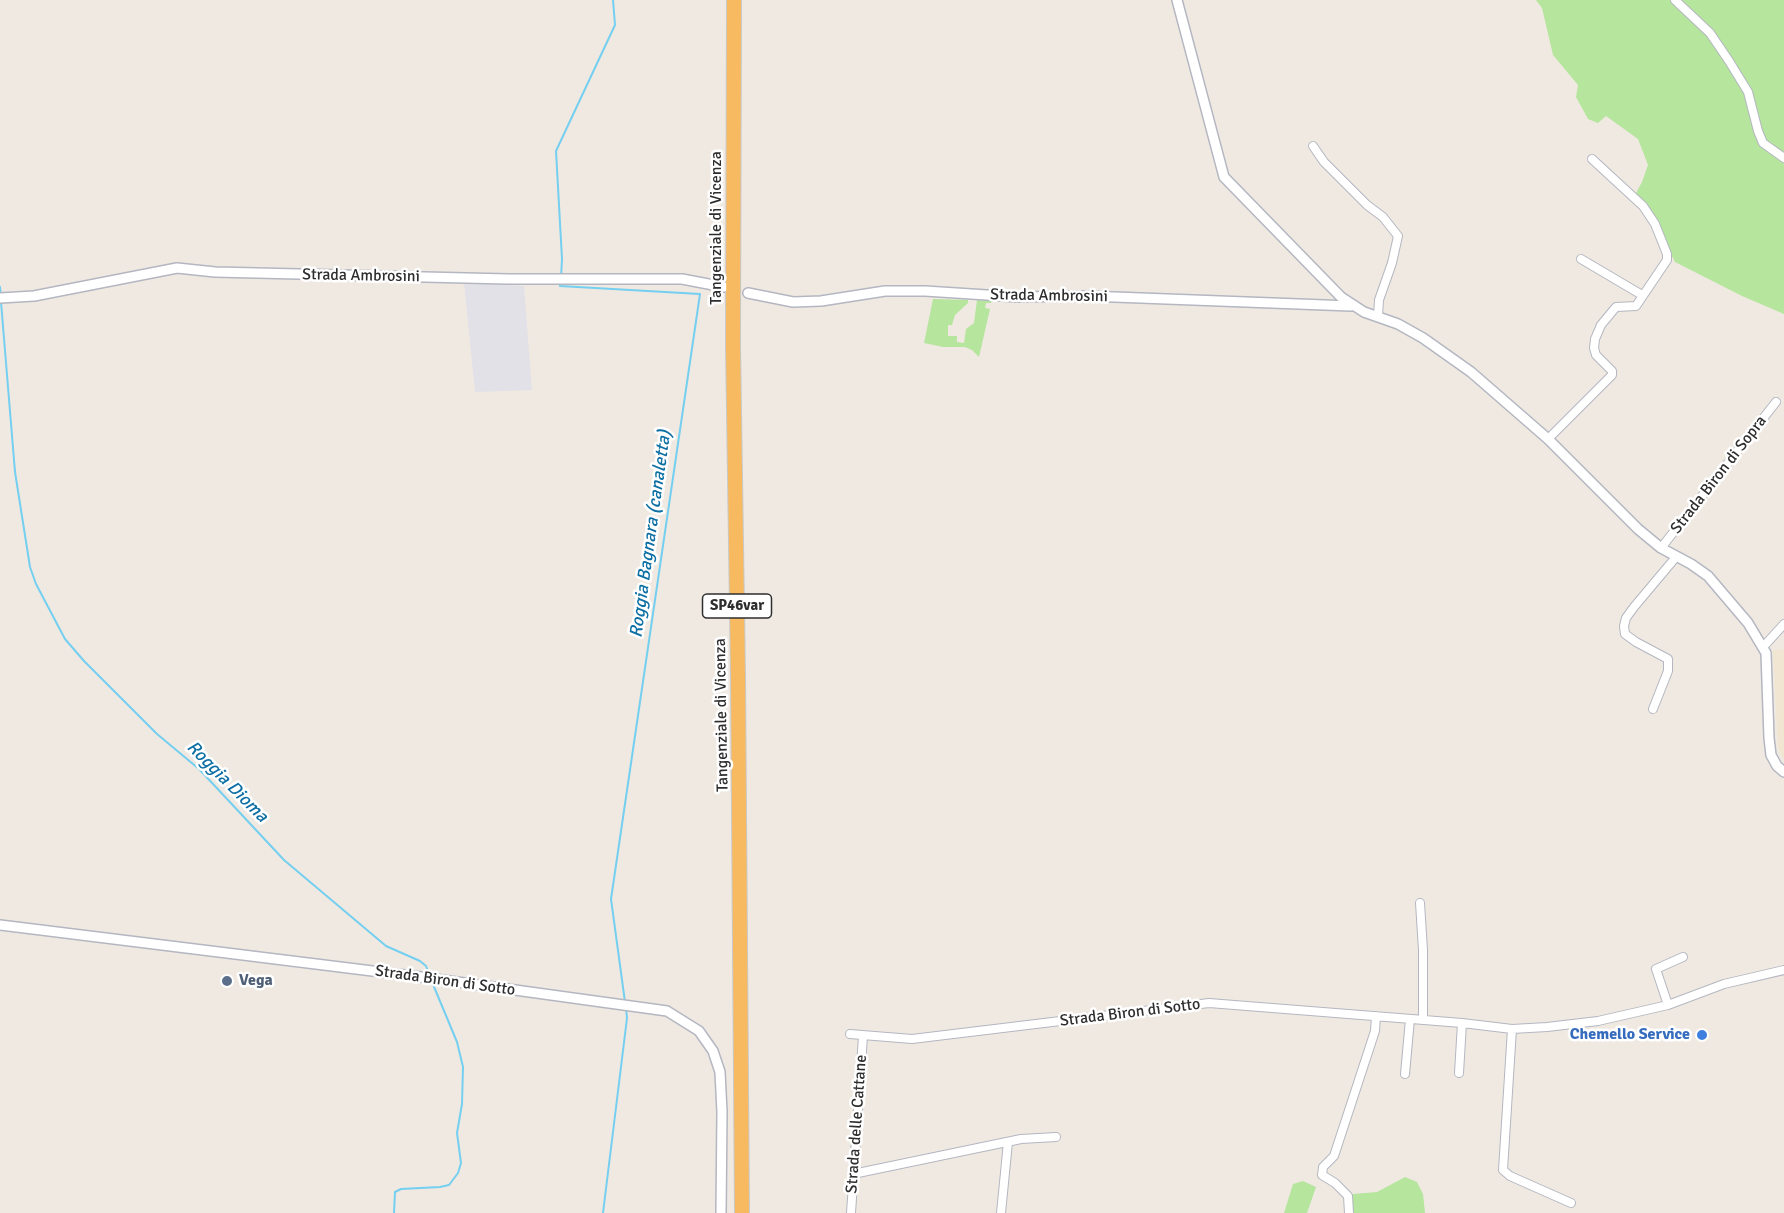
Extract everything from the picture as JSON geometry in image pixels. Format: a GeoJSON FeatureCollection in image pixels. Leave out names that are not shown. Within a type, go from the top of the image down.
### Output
{"type":"FeatureCollection","features":[{"type":"Feature","properties":{"kind":"highway","name":"Tangenziale di Vicenza"},"geometry":{"type":"LineString","coordinates":[[734,0],[733,345],[739,687],[742,1213]]}},
{"type":"Feature","properties":{"kind":"street"},"geometry":{"type":"LineString","coordinates":[[1177,0],[1224,177],[1352,306]]}},
{"type":"Feature","properties":{"kind":"street"},"geometry":{"type":"LineString","coordinates":[[1675,0],[1710,33],[1748,92],[1763,143],[1784,158]]}},
{"type":"Feature","properties":{"kind":"street"},"geometry":{"type":"LineString","coordinates":[[1313,146],[1324,162],[1367,205],[1383,217],[1398,236],[1392,263],[1379,300],[1378,316]]}},
{"type":"Feature","properties":{"kind":"street"},"geometry":{"type":"LineString","coordinates":[[1548,439],[1610,378],[1612,371],[1596,355],[1594,348],[1597,334],[1608,315],[1616,307],[1636,306],[1667,260],[1655,225],[1643,206],[1592,159]]}},
{"type":"Feature","properties":{"kind":"street"},"geometry":{"type":"LineString","coordinates":[[1581,259],[1642,295]]}},
{"type":"Feature","properties":{"kind":"street","name":"Strada Ambrosini"},"geometry":{"type":"LineString","coordinates":[[0,298],[34,296],[177,268],[215,272],[461,278],[682,279],[724,287]]}},
{"type":"Feature","properties":{"kind":"street","name":"Strada Ambrosini"},"geometry":{"type":"LineString","coordinates":[[748,293],[793,302],[821,301],[885,291],[925,291],[1018,297],[1099,297],[1352,306]]}},
{"type":"Feature","properties":{"kind":"street","name":"Strada Biron di Sopra"},"geometry":{"type":"LineString","coordinates":[[1352,306],[1398,324],[1471,372],[1548,439],[1630,522],[1661,548],[1708,576],[1748,623],[1764,646],[1768,660],[1771,755],[1784,772]]}},
{"type":"Feature","properties":{"kind":"street","name":"Strada Biron di Sopra"},"geometry":{"type":"LineString","coordinates":[[1661,548],[1776,402]]}},
{"type":"Feature","properties":{"kind":"street","name":"Strada Biron di Sopra"},"geometry":{"type":"LineString","coordinates":[[1653,709],[1668,672],[1668,659],[1635,642],[1625,634],[1624,626],[1626,618],[1634,607],[1676,557]]}},
{"type":"Feature","properties":{"kind":"street"},"geometry":{"type":"LineString","coordinates":[[1764,646],[1784,624]]}},
{"type":"Feature","properties":{"kind":"street"},"geometry":{"type":"LineString","coordinates":[[1420,903],[1423,938],[1423,1020]]}},
{"type":"Feature","properties":{"kind":"street","name":"Strada Biron di Sotto"},"geometry":{"type":"LineString","coordinates":[[0,925],[421,977],[668,1011],[699,1031],[713,1051],[720,1072],[721,1213]]}},
{"type":"Feature","properties":{"kind":"street"},"geometry":{"type":"LineString","coordinates":[[1668,1005],[1656,969],[1683,957]]}},
{"type":"Feature","properties":{"kind":"street","name":"Strada Biron di Sotto"},"geometry":{"type":"LineString","coordinates":[[850,1034],[912,1039],[1209,1003],[1512,1029],[1547,1027],[1598,1021],[1668,1005],[1724,984],[1784,970]]}},
{"type":"Feature","properties":{"kind":"street"},"geometry":{"type":"LineString","coordinates":[[1349,1213],[1348,1196],[1322,1174],[1323,1167],[1334,1156],[1375,1031],[1376,1016]]}},
{"type":"Feature","properties":{"kind":"street"},"geometry":{"type":"LineString","coordinates":[[1405,1074],[1410,1019]]}},
{"type":"Feature","properties":{"kind":"street"},"geometry":{"type":"LineString","coordinates":[[1459,1073],[1462,1023]]}},
{"type":"Feature","properties":{"kind":"street"},"geometry":{"type":"LineString","coordinates":[[1512,1029],[1503,1170],[1509,1176],[1571,1203]]}},
{"type":"Feature","properties":{"kind":"street","name":"Strada delle Cattane"},"geometry":{"type":"LineString","coordinates":[[851,1213],[863,1036]]}},
{"type":"Feature","properties":{"kind":"street"},"geometry":{"type":"LineString","coordinates":[[853,1174],[1008,1142],[1056,1137]]}},
{"type":"Feature","properties":{"kind":"street"},"geometry":{"type":"LineString","coordinates":[[1001,1213],[1008,1142]]}},
{"type":"Feature","properties":{"kind":"shaded area"},"geometry":{"type":"Polygon","coordinates":[[[464,283],[524,286],[532,390],[475,392],[464,283]]]}},
{"type":"Feature","properties":{"kind":"shaded area"},"geometry":{"type":"Polygon","coordinates":[[[1784,649],[1784,760],[1778,748],[1773,650],[1784,649]]]}},
{"type":"Feature","properties":{"kind":"green space"},"geometry":{"type":"Polygon","coordinates":[[[1536,0],[1784,0],[1784,314],[1742,296],[1675,262],[1647,207],[1636,193],[1648,165],[1638,139],[1606,116],[1598,123],[1588,119],[1576,97],[1578,85],[1553,55],[1542,8],[1536,0]]]}},
{"type":"Feature","properties":{"kind":"green space"},"geometry":{"type":"Polygon","coordinates":[[[933,299],[968,300],[968,303],[955,315],[952,325],[948,325],[948,336],[957,336],[957,342],[964,343],[966,329],[974,323],[977,300],[992,301],[986,303],[985,308],[990,309],[979,357],[965,347],[943,347],[924,343],[933,299]]]}},
{"type":"Feature","properties":{"kind":"green space"},"geometry":{"type":"Polygon","coordinates":[[[1405,1177],[1417,1182],[1423,1194],[1425,1213],[1346,1213],[1345,1207],[1353,1194],[1377,1192],[1405,1177]]]}},
{"type":"Feature","properties":{"kind":"green space"},"geometry":{"type":"Polygon","coordinates":[[[1303,1181],[1316,1187],[1307,1213],[1284,1213],[1293,1184],[1303,1181]]]}},
{"type":"Feature","properties":{"kind":"waterway","name":"Roggia Bagnara (canaletta)"},"geometry":{"type":"LineString","coordinates":[[561,278],[556,151],[615,25],[613,0]]}},
{"type":"Feature","properties":{"kind":"waterway","name":"Roggia Bagnara (canaletta)"},"geometry":{"type":"LineString","coordinates":[[560,283],[560,286],[700,294],[611,899],[625,1002]]}},
{"type":"Feature","properties":{"kind":"waterway","name":"Roggia Dioma"},"geometry":{"type":"LineString","coordinates":[[0,287],[1,296]]}},
{"type":"Feature","properties":{"kind":"waterway","name":"Roggia Dioma"},"geometry":{"type":"LineString","coordinates":[[1,302],[15,472],[30,567],[36,584],[65,639],[157,734],[199,769],[284,860],[386,946],[420,961],[426,966],[430,976]]}},
{"type":"Feature","properties":{"kind":"waterway","name":"Roggia Dioma"},"geometry":{"type":"LineString","coordinates":[[394,1213],[395,1192],[401,1189],[449,1185],[458,1173],[461,1163],[457,1133],[462,1104],[463,1067],[457,1042],[432,982]]}},
{"type":"Feature","properties":{"kind":"waterway","name":"Roggia Bagnara (canaletta)"},"geometry":{"type":"LineString","coordinates":[[603,1213],[627,1018],[626,1008]]}},
{"type":"Feature","properties":{"kind":"place","name":"Vega"},"geometry":{"type":"Point","coordinates":[227,981]}},
{"type":"Feature","properties":{"kind":"place","name":"Chemello Service"},"geometry":{"type":"Point","coordinates":[1702,1035]}}]}
